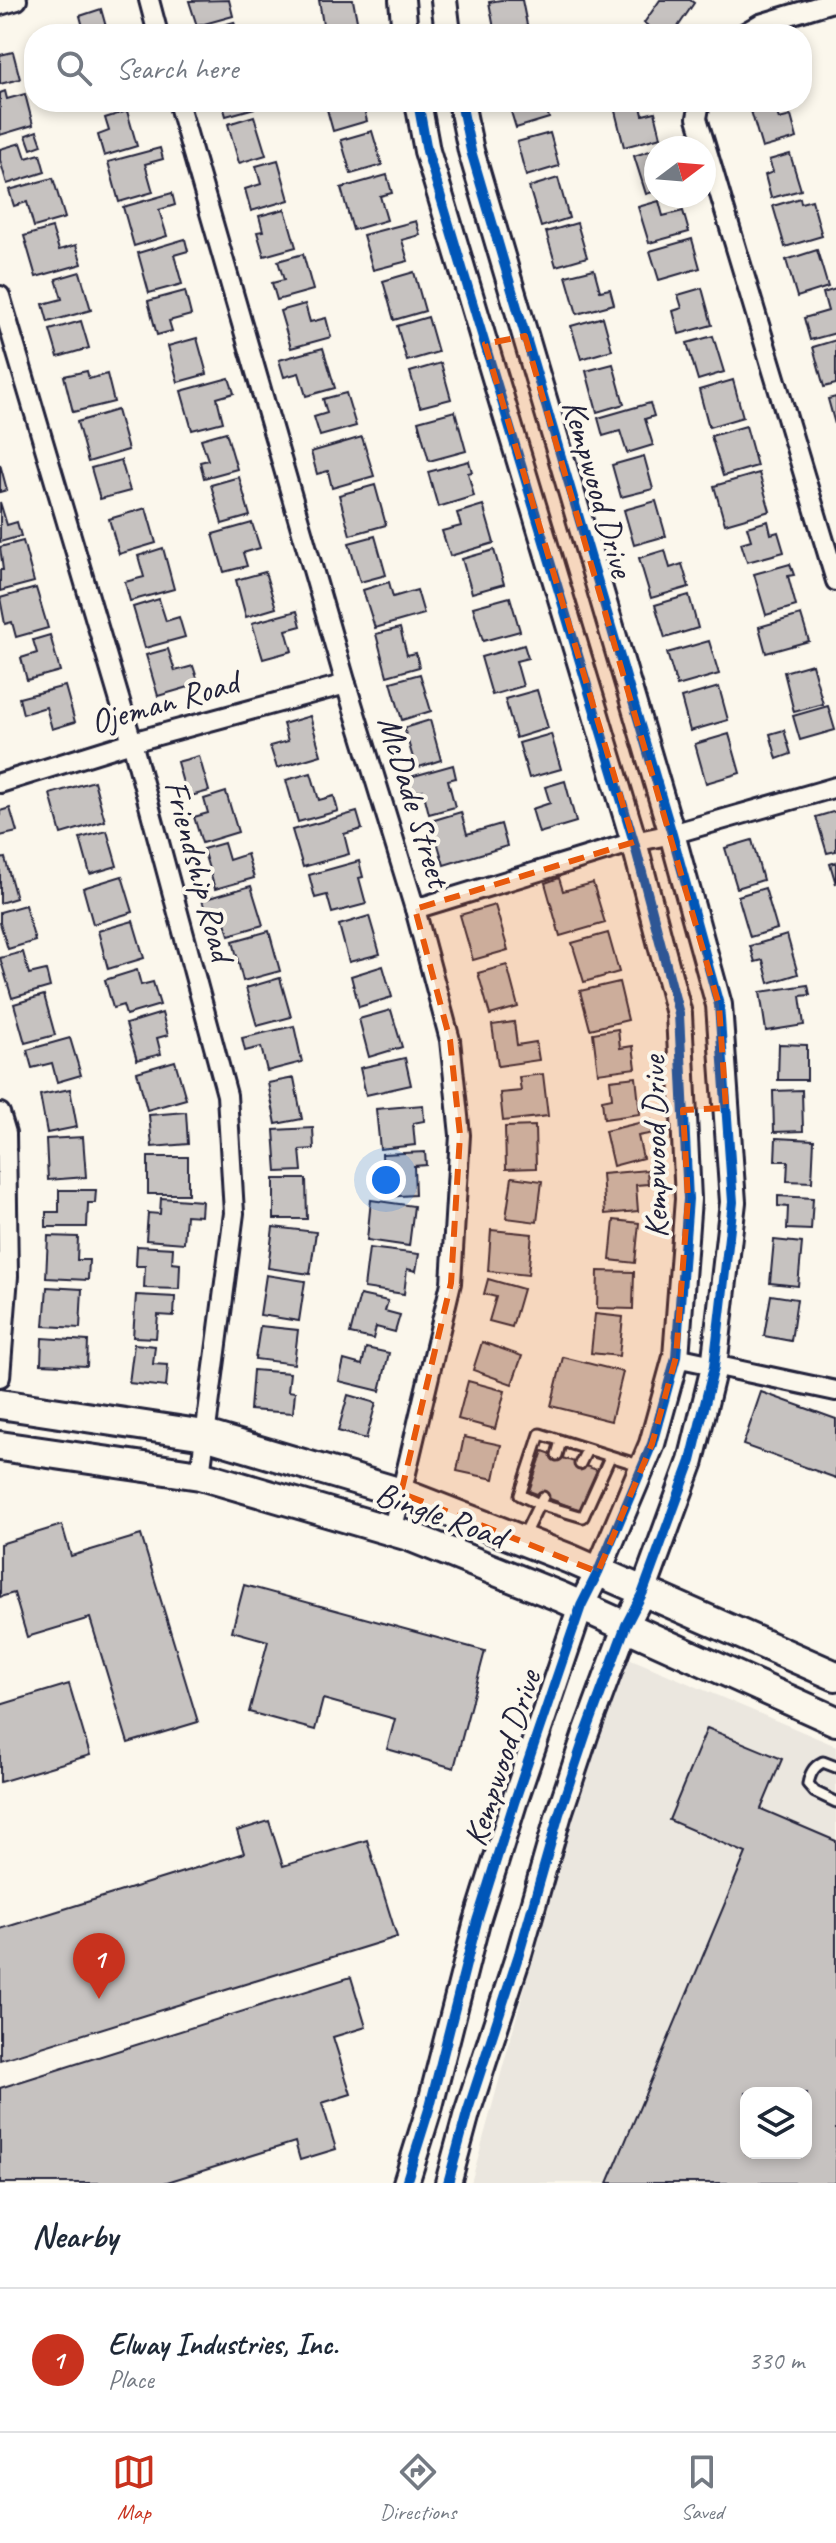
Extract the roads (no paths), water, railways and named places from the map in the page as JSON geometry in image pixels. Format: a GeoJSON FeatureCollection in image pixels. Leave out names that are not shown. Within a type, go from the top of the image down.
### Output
{"type":"FeatureCollection","features":[{"type":"Feature","properties":{"kind":"main road"},"geometry":{"type":"LineString","coordinates":[[402,0],[404,24]]}},
{"type":"Feature","properties":{"kind":"main road"},"geometry":{"type":"LineString","coordinates":[[444,0],[447,24]]}},
{"type":"Feature","properties":{"kind":"main road","name":"Kempwood Drive"},"geometry":{"type":"LineString","coordinates":[[406,2183],[430,2106],[477,1921],[581,1606],[652,1444],[676,1357],[688,1199],[679,1014],[634,842],[427,151],[420,112]]}},
{"type":"Feature","properties":{"kind":"main road","name":"Kempwood Drive"},"geometry":{"type":"LineString","coordinates":[[448,2183],[559,1814],[626,1625],[643,1592],[691,1461],[714,1367],[733,1202],[719,1005],[672,834],[471,151],[463,112]]}},
{"type":"Feature","properties":{"kind":"main road"},"geometry":{"type":"LineString","coordinates":[[485,344],[525,336]]}},
{"type":"Feature","properties":{"kind":"main road"},"geometry":{"type":"LineString","coordinates":[[555,578],[594,570]]}},
{"type":"Feature","properties":{"kind":"main road"},"geometry":{"type":"LineString","coordinates":[[683,1110],[726,1108]]}},
{"type":"Feature","properties":{"kind":"main road","name":"Bingle Road"},"geometry":{"type":"LineString","coordinates":[[0,1404],[205,1435],[401,1493],[522,1540],[836,1676]]}},
{"type":"Feature","properties":{"kind":"main road","name":"Bingle Road"},"geometry":{"type":"LineString","coordinates":[[0,1446],[200,1475],[392,1532],[626,1625],[836,1721]]}},
{"type":"Feature","properties":{"kind":"street"},"geometry":{"type":"LineString","coordinates":[[0,5],[17,0]]}},
{"type":"Feature","properties":{"kind":"street"},"geometry":{"type":"LineString","coordinates":[[149,0],[155,24]]}},
{"type":"Feature","properties":{"kind":"street"},"geometry":{"type":"LineString","coordinates":[[760,24],[836,1]]}},
{"type":"Feature","properties":{"kind":"street","name":"McDade Street"},"geometry":{"type":"LineString","coordinates":[[181,112],[346,684],[415,909],[450,1040],[460,1135],[451,1283],[392,1532]]}},
{"type":"Feature","properties":{"kind":"street"},"geometry":{"type":"LineString","coordinates":[[698,112],[697,118],[836,581]]}},
{"type":"Feature","properties":{"kind":"street","name":"Friendship Road"},"geometry":{"type":"LineString","coordinates":[[0,296],[132,742],[227,1095],[234,1213],[200,1475]]}},
{"type":"Feature","properties":{"kind":"street","name":"Ojeman Road"},"geometry":{"type":"LineString","coordinates":[[0,783],[132,742],[346,684]]}},
{"type":"Feature","properties":{"kind":"street"},"geometry":{"type":"LineString","coordinates":[[415,909],[634,842],[836,787]]}},
{"type":"Feature","properties":{"kind":"street"},"geometry":{"type":"LineString","coordinates":[[0,1113],[6,1133],[8,1276],[0,1377]]}},
{"type":"Feature","properties":{"kind":"street"},"geometry":{"type":"LineString","coordinates":[[676,1357],[836,1391]]}},
{"type":"Feature","properties":{"kind":"lane"},"geometry":{"type":"LineString","coordinates":[[610,1457],[583,1517],[565,1508],[520,1495],[540,1434],[642,1466]]}},
{"type":"Feature","properties":{"kind":"lane"},"geometry":{"type":"LineString","coordinates":[[557,1455],[561,1441]]}},
{"type":"Feature","properties":{"kind":"lane"},"geometry":{"type":"LineString","coordinates":[[580,1464],[587,1450]]}},
{"type":"Feature","properties":{"kind":"lane"},"geometry":{"type":"LineString","coordinates":[[522,1540],[541,1500]]}},
{"type":"Feature","properties":{"kind":"lane"},"geometry":{"type":"LineString","coordinates":[[836,1767],[823,1762],[816,1765],[809,1775],[808,1784],[815,1792],[836,1802]]}},
{"type":"Feature","properties":{"kind":"place","name":"Elway Industries, Inc."},"geometry":{"type":"Point","coordinates":[99,1999]}}]}
